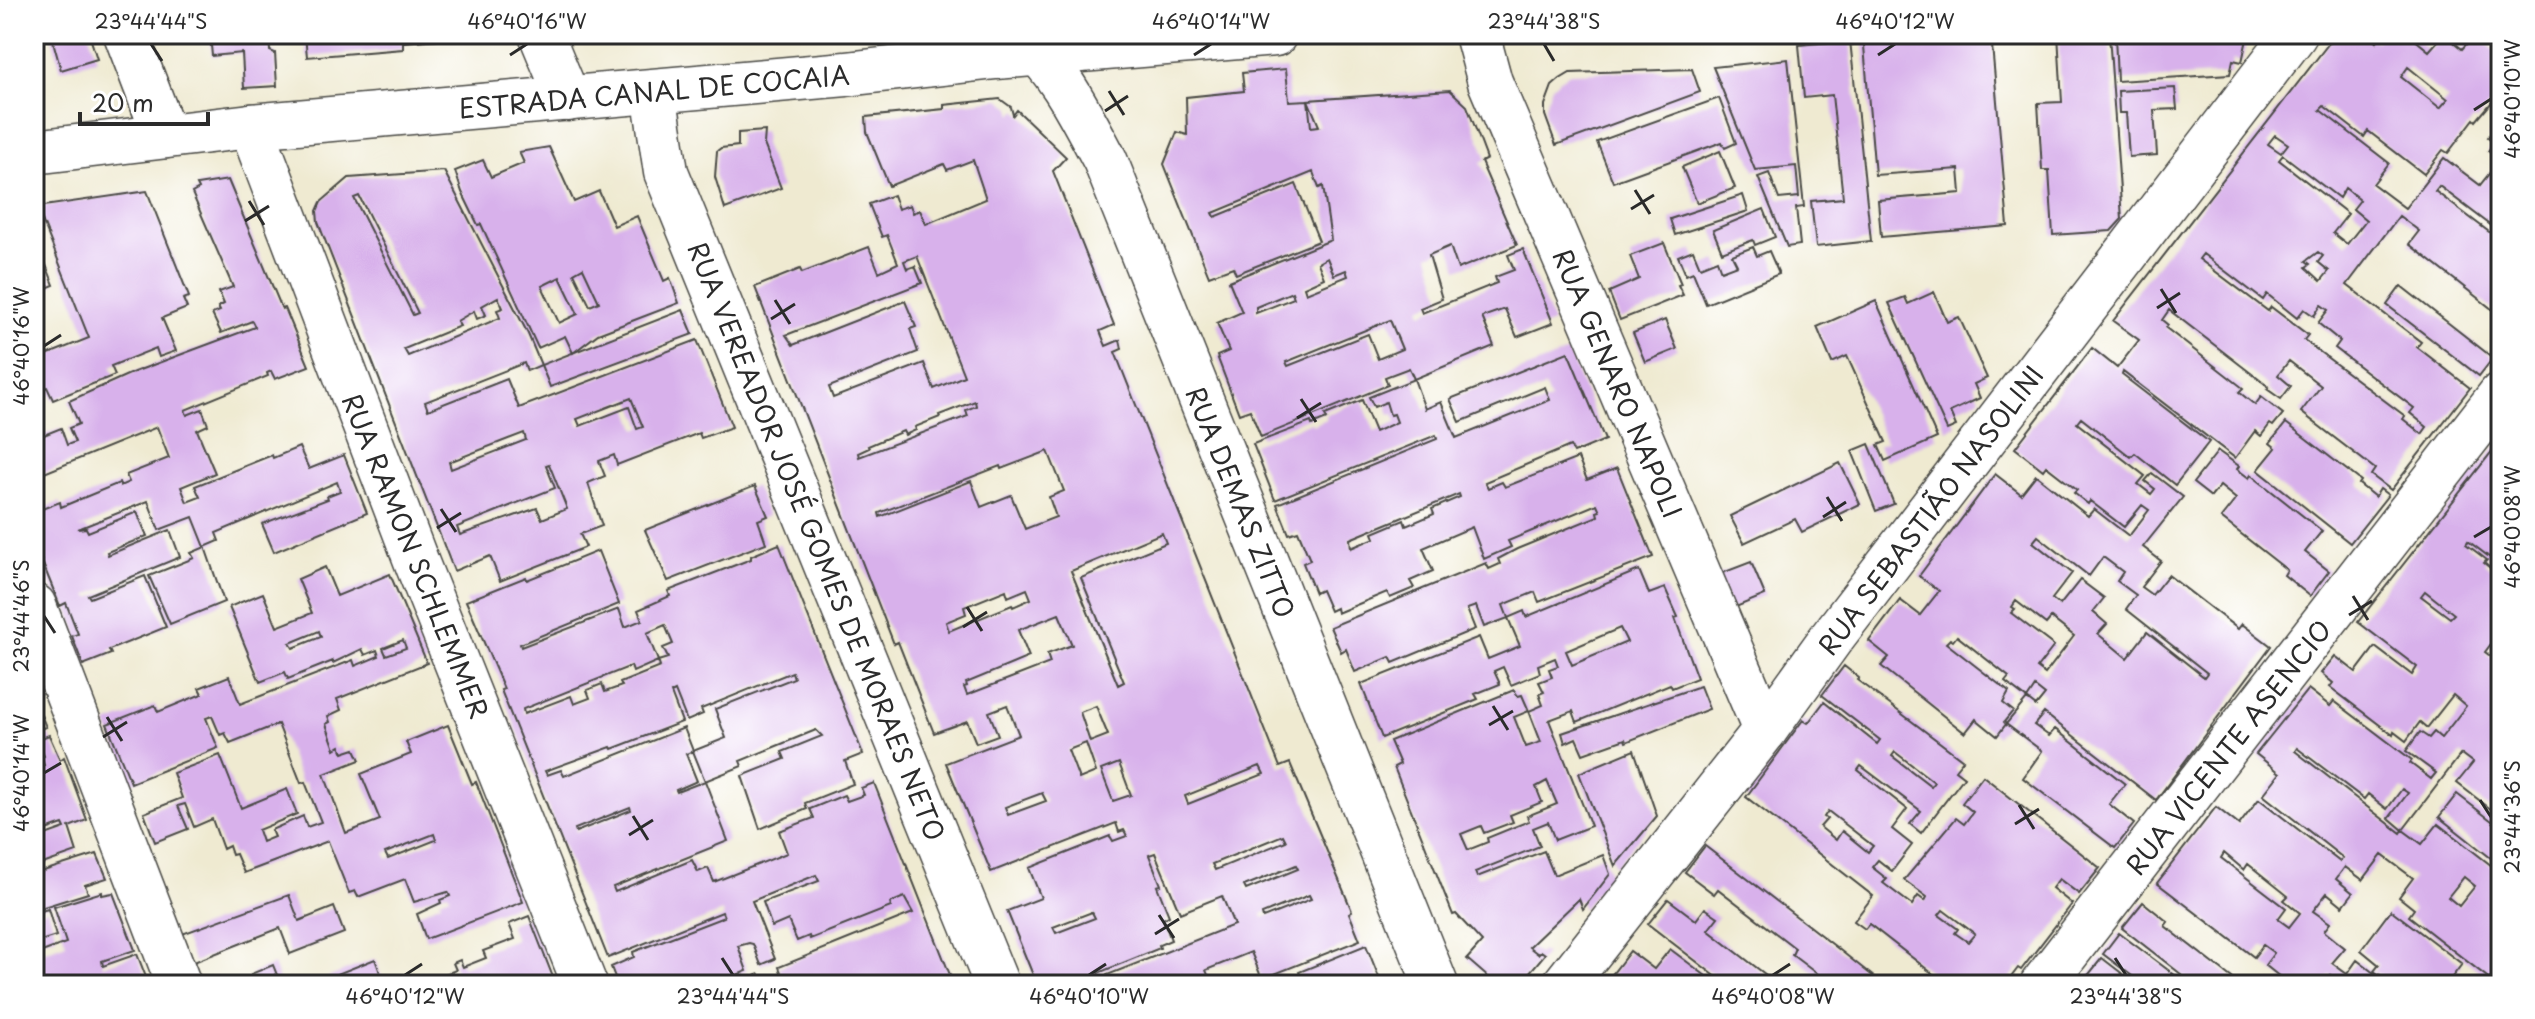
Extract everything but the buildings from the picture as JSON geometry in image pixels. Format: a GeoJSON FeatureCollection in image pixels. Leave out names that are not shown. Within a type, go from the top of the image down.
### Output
{"type":"FeatureCollection","features":[{"type":"Feature","properties":{"kind":"street"},"geometry":{"type":"LineString","coordinates":[[126,34],[165,136]]}},
{"type":"Feature","properties":{"kind":"street"},"geometry":{"type":"LineString","coordinates":[[541,34],[568,99]]}},
{"type":"Feature","properties":{"kind":"street","name":"ESTRADA CANAL DE COCAIA"},"geometry":{"type":"LineString","coordinates":[[34,152],[251,126],[654,92],[1031,44],[1275,34]]}},
{"type":"Feature","properties":{"kind":"street","name":"RUA GENARO NAPOLI"},"geometry":{"type":"LineString","coordinates":[[1477,34],[1490,82],[1765,730]]}},
{"type":"Feature","properties":{"kind":"street","name":"RUA SEBASTIÃO NASOLINI"},"geometry":{"type":"LineString","coordinates":[[1564,985],[1765,730],[1830,640],[2295,34]]}},
{"type":"Feature","properties":{"kind":"street","name":"RUA DEMAS ZITTO"},"geometry":{"type":"LineString","coordinates":[[1031,44],[1071,96],[1105,160],[1436,985]]}},
{"type":"Feature","properties":{"kind":"street","name":"RUA VEREADOR JOSÉ GOMES DE MORAES NETO"},"geometry":{"type":"LineString","coordinates":[[654,92],[666,172],[997,985]]}},
{"type":"Feature","properties":{"kind":"street","name":"RUA RAMON SCHLEMMER"},"geometry":{"type":"LineString","coordinates":[[251,126],[418,566],[585,985]]}},
{"type":"Feature","properties":{"kind":"street","name":"RUA VICENTE ASENCIO"},"geometry":{"type":"LineString","coordinates":[[2042,985],[2501,394]]}},
{"type":"Feature","properties":{"kind":"street"},"geometry":{"type":"LineString","coordinates":[[34,606],[179,985]]}}]}
